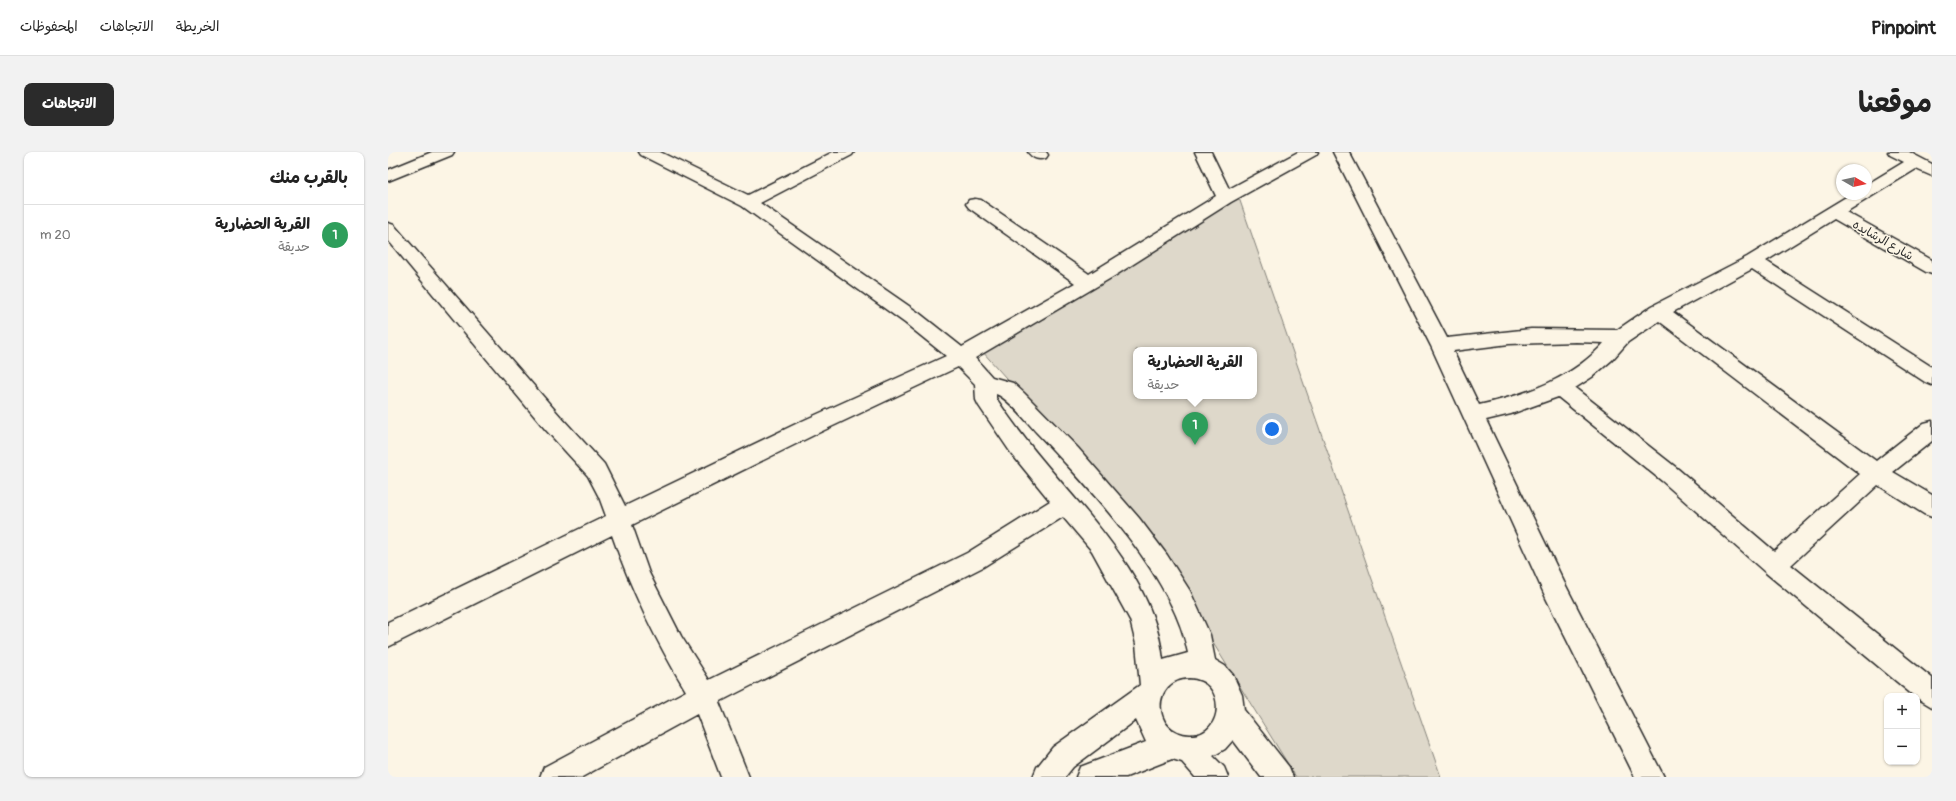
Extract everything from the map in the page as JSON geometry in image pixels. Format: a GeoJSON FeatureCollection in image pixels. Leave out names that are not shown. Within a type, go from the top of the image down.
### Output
{"type":"FeatureCollection","features":[{"type":"Feature","properties":{"kind":"street"},"geometry":{"type":"LineString","coordinates":[[388,176],[446,152]]}},
{"type":"Feature","properties":{"kind":"street"},"geometry":{"type":"LineString","coordinates":[[647,152],[748,202],[912,318],[961,357],[985,382],[1006,389],[1017,399],[1087,474],[1134,528],[1183,602],[1199,635],[1204,652],[1204,668]]}},
{"type":"Feature","properties":{"kind":"street"},"geometry":{"type":"LineString","coordinates":[[748,202],[846,152]]}},
{"type":"Feature","properties":{"kind":"street"},"geometry":{"type":"LineString","coordinates":[[1203,152],[1225,198]]}},
{"type":"Feature","properties":{"kind":"street"},"geometry":{"type":"LineString","coordinates":[[388,635],[408,623],[808,428],[961,357],[1088,283],[1225,198],[1310,152]]}},
{"type":"Feature","properties":{"kind":"street"},"geometry":{"type":"LineString","coordinates":[[1341,152],[1441,346],[1472,415],[1556,590],[1650,777]]}},
{"type":"Feature","properties":{"kind":"street"},"geometry":{"type":"LineString","coordinates":[[1896,152],[1932,171]]}},
{"type":"Feature","properties":{"kind":"street"},"geometry":{"type":"LineString","coordinates":[[1872,188],[1916,162]]}},
{"type":"Feature","properties":{"kind":"street"},"geometry":{"type":"LineString","coordinates":[[1472,415],[1504,408],[1534,398],[1585,372],[1621,337],[1659,311],[1753,261],[1853,200]]}},
{"type":"Feature","properties":{"kind":"street"},"geometry":{"type":"LineString","coordinates":[[975,204],[1088,283]]}},
{"type":"Feature","properties":{"kind":"street","name":"شارع الرشايده"},"geometry":{"type":"LineString","coordinates":[[1834,212],[1932,268]]}},
{"type":"Feature","properties":{"kind":"street"},"geometry":{"type":"LineString","coordinates":[[388,229],[553,423],[596,470],[610,496],[638,575],[672,644],[704,696],[735,777]]}},
{"type":"Feature","properties":{"kind":"street"},"geometry":{"type":"LineString","coordinates":[[1753,261],[1932,377]]}},
{"type":"Feature","properties":{"kind":"street"},"geometry":{"type":"LineString","coordinates":[[1659,311],[1876,473],[1932,507]]}},
{"type":"Feature","properties":{"kind":"street"},"geometry":{"type":"LineString","coordinates":[[1441,346],[1510,336],[1583,334],[1621,337]]}},
{"type":"Feature","properties":{"kind":"street"},"geometry":{"type":"LineString","coordinates":[[985,382],[986,400],[1019,447],[1100,544],[1142,618],[1149,644],[1150,690],[1147,711],[1151,725],[1160,737],[1180,747],[1214,777]]}},
{"type":"Feature","properties":{"kind":"street"},"geometry":{"type":"LineString","coordinates":[[1560,386],[1670,475],[1774,566],[1932,694]]}},
{"type":"Feature","properties":{"kind":"street"},"geometry":{"type":"LineString","coordinates":[[1774,566],[1876,473],[1932,429]]}},
{"type":"Feature","properties":{"kind":"street"},"geometry":{"type":"LineString","coordinates":[[554,777],[704,696],[975,560],[1066,503]]}},
{"type":"Feature","properties":{"kind":"street"},"geometry":{"type":"LineString","coordinates":[[1047,777],[1063,757],[1150,690],[1163,673],[1176,667],[1190,665],[1204,668],[1217,676],[1226,687],[1231,700],[1231,714],[1226,728],[1216,739],[1203,746],[1180,747],[1090,777]]}},
{"type":"Feature","properties":{"kind":"street"},"geometry":{"type":"LineString","coordinates":[[1231,714],[1247,738],[1279,777]]}},
{"type":"Feature","properties":{"kind":"shaded area"},"geometry":{"type":"Polygon","coordinates":[[[1239,198],[1441,777],[1296,777],[1148,538],[982,351],[1239,198]]]}},
{"type":"Feature","properties":{"kind":"place","name":"القرية الحضارية"},"geometry":{"type":"Point","coordinates":[1195,445]}}]}
